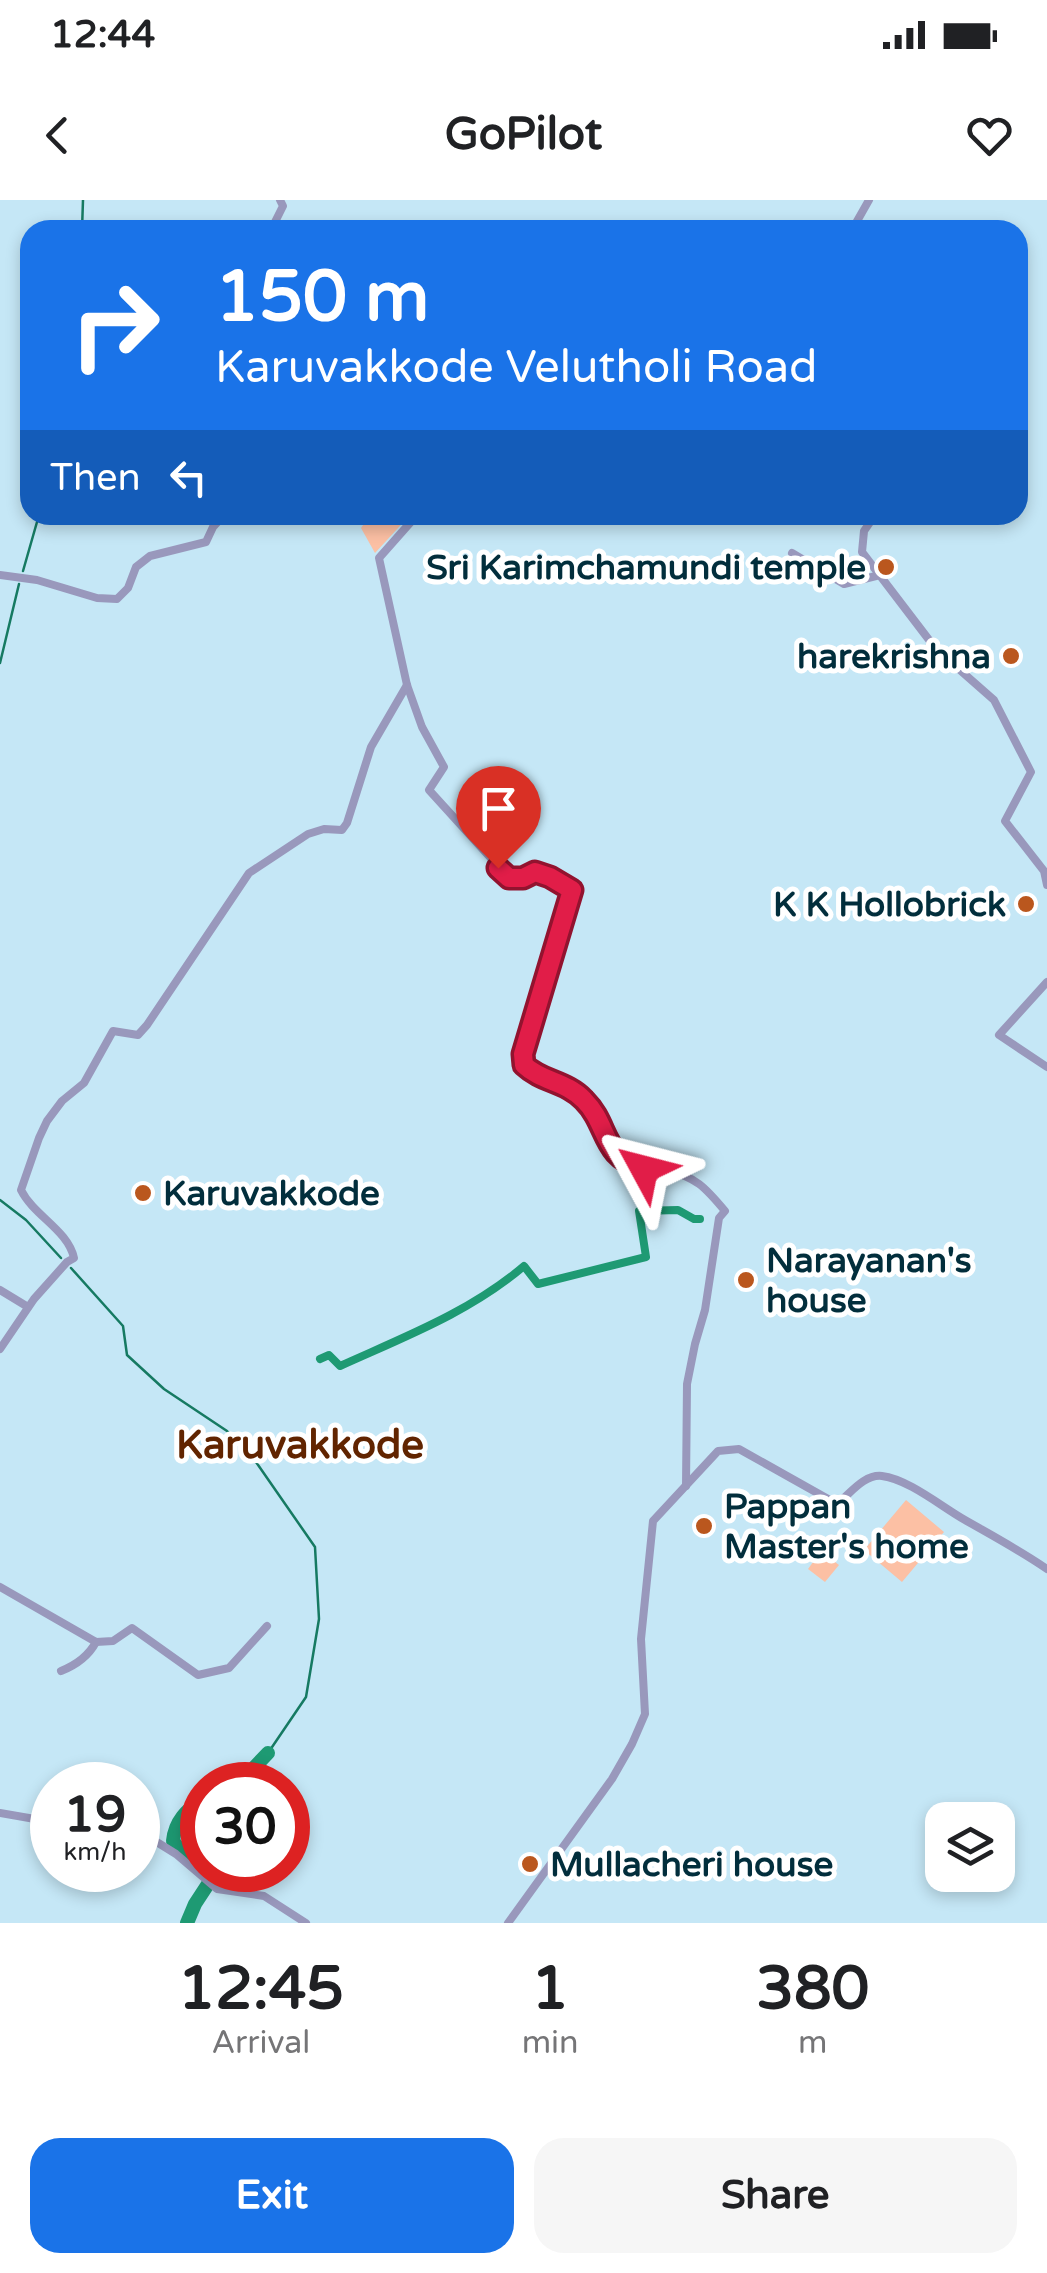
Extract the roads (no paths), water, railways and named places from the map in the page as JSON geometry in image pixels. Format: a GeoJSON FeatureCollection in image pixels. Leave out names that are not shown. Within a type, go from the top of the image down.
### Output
{"type":"FeatureCollection","features":[{"type":"Feature","properties":{"kind":"street"},"geometry":{"type":"LineString","coordinates":[[0,575],[37,580],[97,598],[117,598],[128,588],[136,567],[150,556],[206,542],[215,525]]}},
{"type":"Feature","properties":{"kind":"street"},"geometry":{"type":"LineString","coordinates":[[408,525],[379,558],[407,685],[422,727],[444,768],[429,790],[509,878],[523,878],[535,872],[572,890],[523,1054],[524,1065],[533,1074],[566,1085],[587,1102],[613,1152],[632,1166],[656,1170]]}},
{"type":"Feature","properties":{"kind":"street"},"geometry":{"type":"LineString","coordinates":[[868,525],[862,552],[936,650],[994,700],[1032,772],[1005,821],[1044,871],[1047,885]]}},
{"type":"Feature","properties":{"kind":"street"},"geometry":{"type":"LineString","coordinates":[[792,553],[844,584],[880,575]]}},
{"type":"Feature","properties":{"kind":"street"},"geometry":{"type":"LineString","coordinates":[[0,1349],[28,1308],[74,1258],[72,1247],[21,1190],[47,1122],[84,1083],[112,1031],[138,1035],[147,1025],[249,873],[308,834],[324,829],[342,830],[371,748],[407,685]]}},
{"type":"Feature","properties":{"kind":"street"},"geometry":{"type":"LineString","coordinates":[[1047,982],[999,1036],[1047,1067]]}},
{"type":"Feature","properties":{"kind":"street"},"geometry":{"type":"LineString","coordinates":[[666,1170],[698,1181],[724,1210],[719,1218],[705,1310],[687,1384],[686,1486]]}},
{"type":"Feature","properties":{"kind":"street"},"geometry":{"type":"LineString","coordinates":[[0,1290],[28,1308]]}},
{"type":"Feature","properties":{"kind":"street"},"geometry":{"type":"LineString","coordinates":[[508,1923],[612,1779],[645,1714],[641,1640],[653,1521],[718,1451],[739,1449],[837,1504],[862,1481],[880,1475],[906,1485],[1047,1568]]}},
{"type":"Feature","properties":{"kind":"street"},"geometry":{"type":"LineString","coordinates":[[0,1587],[96,1642],[113,1642],[132,1628],[198,1675],[229,1668],[267,1626]]}},
{"type":"Feature","properties":{"kind":"street"},"geometry":{"type":"LineString","coordinates":[[61,1671],[76,1664],[96,1642]]}},
{"type":"Feature","properties":{"kind":"street"},"geometry":{"type":"LineString","coordinates":[[0,1813],[30,1818]]}},
{"type":"Feature","properties":{"kind":"street"},"geometry":{"type":"LineString","coordinates":[[160,1844],[217,1889],[264,1896],[306,1923]]}},
{"type":"Feature","properties":{"kind":"waterway"},"geometry":{"type":"LineString","coordinates":[[82,220],[83,200]]}},
{"type":"Feature","properties":{"kind":"waterway"},"geometry":{"type":"LineString","coordinates":[[23,571],[36,525]]}},
{"type":"Feature","properties":{"kind":"waterway"},"geometry":{"type":"LineString","coordinates":[[0,663],[19,584]]}},
{"type":"Feature","properties":{"kind":"waterway"},"geometry":{"type":"LineString","coordinates":[[0,1200],[26,1220],[61,1258]]}},
{"type":"Feature","properties":{"kind":"waterway"},"geometry":{"type":"LineString","coordinates":[[320,1359],[329,1355],[340,1366],[412,1334],[481,1297],[524,1266],[538,1284],[646,1257],[639,1211],[678,1210],[700,1219]]}},
{"type":"Feature","properties":{"kind":"waterway"},"geometry":{"type":"LineString","coordinates":[[71,1268],[123,1326],[127,1355],[164,1389],[227,1431],[256,1462],[315,1547],[319,1619],[306,1697],[268,1753]]}},
{"type":"Feature","properties":{"kind":"waterway"},"geometry":{"type":"LineString","coordinates":[[259,1762],[268,1753]]}},
{"type":"Feature","properties":{"kind":"waterway"},"geometry":{"type":"LineString","coordinates":[[180,1822],[173,1841],[180,1850]]}},
{"type":"Feature","properties":{"kind":"waterway"},"geometry":{"type":"LineString","coordinates":[[187,1923],[203,1892]]}},
{"type":"Feature","properties":{"kind":"place","name":"Sri Karimchamundi temple"},"geometry":{"type":"Point","coordinates":[886,567]}},
{"type":"Feature","properties":{"kind":"place","name":"harekrishna"},"geometry":{"type":"Point","coordinates":[1011,656]}},
{"type":"Feature","properties":{"kind":"place","name":"K K Hollobrick"},"geometry":{"type":"Point","coordinates":[1026,904]}},
{"type":"Feature","properties":{"kind":"place","name":"Karuvakkode"},"geometry":{"type":"Point","coordinates":[143,1193]}},
{"type":"Feature","properties":{"kind":"place","name":"Narayanan's house"},"geometry":{"type":"Point","coordinates":[746,1280]}},
{"type":"Feature","properties":{"kind":"place","name":"Pappan Master's home"},"geometry":{"type":"Point","coordinates":[704,1526]}},
{"type":"Feature","properties":{"kind":"place","name":"Mullacheri house"},"geometry":{"type":"Point","coordinates":[530,1864]}},
{"type":"Feature","properties":{"kind":"district","name":"Karuvakkode"},"geometry":{"type":"Point","coordinates":[300,1444]}}]}
